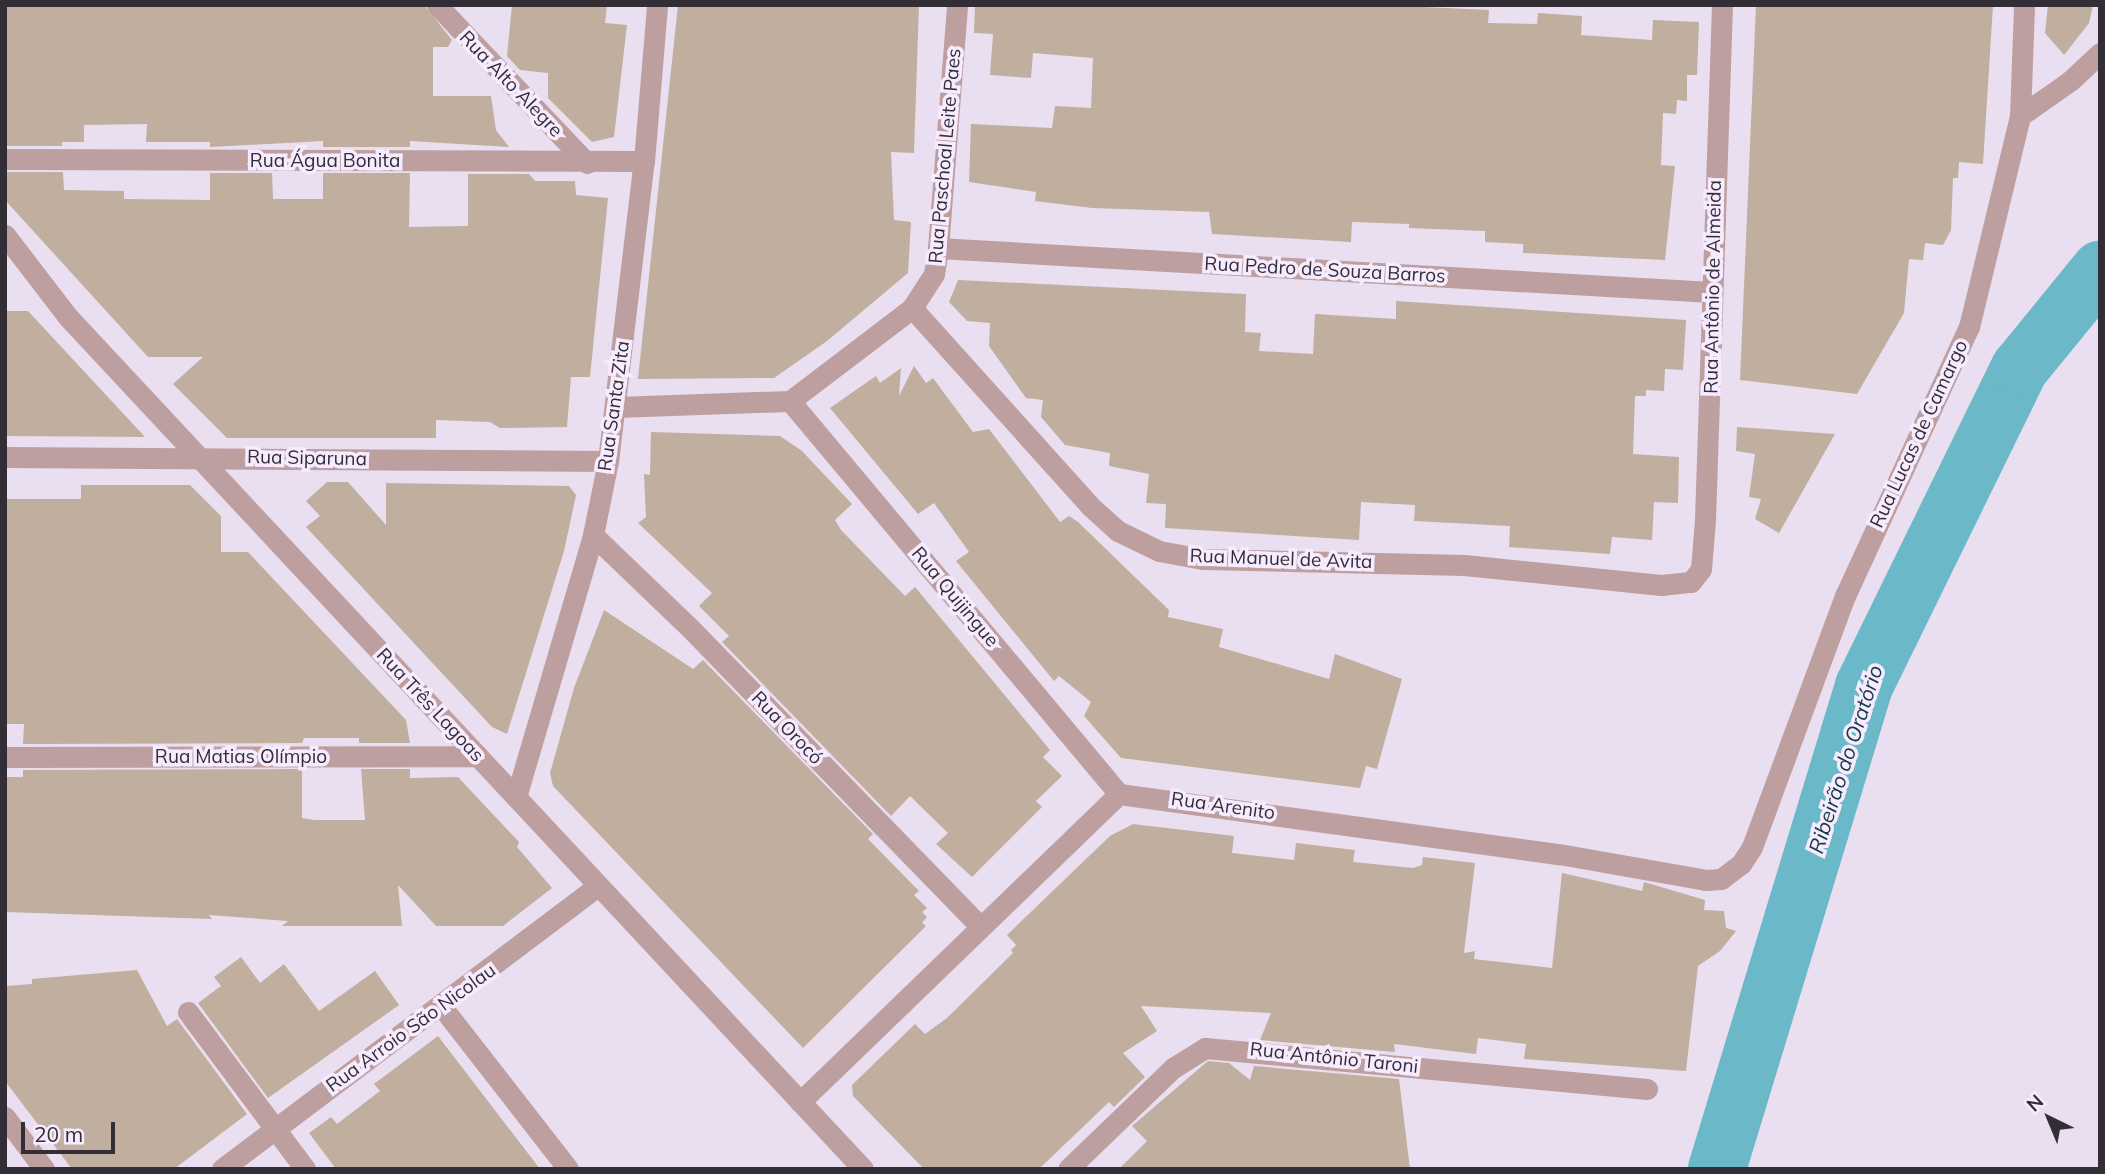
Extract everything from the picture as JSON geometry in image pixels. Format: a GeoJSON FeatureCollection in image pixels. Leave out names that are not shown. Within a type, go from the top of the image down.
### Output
{"type":"FeatureCollection","features":[{"type":"Feature","properties":{"kind":"street","name":"Rua Alto Alegre"},"geometry":{"type":"LineString","coordinates":[[437,5],[587,163]]}},
{"type":"Feature","properties":{"kind":"street","name":"Rua Santa Zita"},"geometry":{"type":"LineString","coordinates":[[516,797],[593,535],[608,461],[644,161],[657,5]]}},
{"type":"Feature","properties":{"kind":"street","name":"Rua Paschoal Leite Paes"},"geometry":{"type":"LineString","coordinates":[[790,401],[912,309],[931,283],[938,248],[957,5]]}},
{"type":"Feature","properties":{"kind":"street","name":"Rua Antônio de Almeida"},"geometry":{"type":"LineString","coordinates":[[1701,569],[1722,5]]}},
{"type":"Feature","properties":{"kind":"street","name":"Rua Lucas de Camargo"},"geometry":{"type":"LineString","coordinates":[[1752,847],[1844,596],[1969,327],[2020,116],[2024,5]]}},
{"type":"Feature","properties":{"kind":"street"},"geometry":{"type":"LineString","coordinates":[[2020,116],[2070,81],[2100,53]]}},
{"type":"Feature","properties":{"kind":"street","name":"Rua Água Bonita"},"geometry":{"type":"LineString","coordinates":[[5,159],[587,163],[644,161]]}},
{"type":"Feature","properties":{"kind":"street","name":"Rua Três Lagoas"},"geometry":{"type":"LineString","coordinates":[[5,235],[68,317],[202,457],[863,1169]]}},
{"type":"Feature","properties":{"kind":"street","name":"Rua Pedro de Souza Barros"},"geometry":{"type":"LineString","coordinates":[[938,248],[1712,292]]}},
{"type":"Feature","properties":{"kind":"street","name":"Rua Manuel de Avita"},"geometry":{"type":"LineString","coordinates":[[912,309],[1090,506],[1118,531],[1159,551],[1203,559],[1464,565],[1661,586],[1691,582],[1701,569]]}},
{"type":"Feature","properties":{"kind":"street"},"geometry":{"type":"LineString","coordinates":[[616,407],[790,401]]}},
{"type":"Feature","properties":{"kind":"street","name":"Rua Quijingue"},"geometry":{"type":"LineString","coordinates":[[790,401],[1119,794]]}},
{"type":"Feature","properties":{"kind":"street","name":"Rua Siparuna"},"geometry":{"type":"LineString","coordinates":[[5,457],[608,461]]}},
{"type":"Feature","properties":{"kind":"street","name":"Rua Orocó"},"geometry":{"type":"LineString","coordinates":[[593,535],[690,628],[979,925]]}},
{"type":"Feature","properties":{"kind":"street","name":"Rua Matias Olímpio"},"geometry":{"type":"LineString","coordinates":[[5,757],[478,756]]}},
{"type":"Feature","properties":{"kind":"street"},"geometry":{"type":"LineString","coordinates":[[800,1102],[979,925],[1119,794]]}},
{"type":"Feature","properties":{"kind":"street","name":"Rua Arenito"},"geometry":{"type":"LineString","coordinates":[[1119,794],[1559,854],[1706,880],[1732,873],[1752,847]]}},
{"type":"Feature","properties":{"kind":"street","name":"Rua Arroio São Nicolau"},"geometry":{"type":"LineString","coordinates":[[222,1169],[442,1007],[598,886]]}},
{"type":"Feature","properties":{"kind":"street"},"geometry":{"type":"LineString","coordinates":[[442,1007],[568,1169]]}},
{"type":"Feature","properties":{"kind":"street"},"geometry":{"type":"LineString","coordinates":[[188,1012],[305,1169]]}},
{"type":"Feature","properties":{"kind":"street","name":"Rua Antônio Taroni"},"geometry":{"type":"LineString","coordinates":[[1068,1169],[1172,1068],[1205,1048],[1647,1089]]}},
{"type":"Feature","properties":{"kind":"street"},"geometry":{"type":"LineString","coordinates":[[5,1117],[44,1169]]}},
{"type":"Feature","properties":{"kind":"building"},"geometry":{"type":"Polygon","coordinates":[[[5,5],[424,5],[452,40],[448,47],[433,47],[433,96],[491,96],[496,130],[509,147],[410,141],[410,147],[323,147],[323,141],[210,147],[210,142],[146,142],[147,124],[84,125],[84,142],[62,142],[62,146],[5,146],[5,5]]]}},
{"type":"Feature","properties":{"kind":"building"},"geometry":{"type":"Polygon","coordinates":[[[512,5],[607,5],[605,23],[627,25],[614,137],[592,142],[548,98],[548,73],[520,70],[507,56],[512,5]]]}},
{"type":"Feature","properties":{"kind":"building"},"geometry":{"type":"Polygon","coordinates":[[[678,5],[919,5],[914,153],[891,152],[894,220],[911,222],[908,273],[827,341],[774,378],[638,379],[678,5]]]}},
{"type":"Feature","properties":{"kind":"building"},"geometry":{"type":"Polygon","coordinates":[[[975,5],[1381,5],[1489,10],[1488,23],[1537,24],[1538,13],[1582,16],[1581,35],[1652,40],[1653,20],[1699,22],[1697,75],[1687,75],[1687,101],[1677,100],[1676,114],[1663,113],[1661,165],[1675,166],[1665,260],[1523,253],[1523,244],[1485,242],[1485,231],[1409,228],[1409,224],[1352,222],[1351,242],[1212,234],[1209,212],[1092,208],[1035,201],[1036,192],[969,182],[971,124],[1052,128],[1055,106],[1091,108],[1093,58],[1033,53],[1031,78],[990,75],[993,34],[974,33],[975,5]]]}},
{"type":"Feature","properties":{"kind":"building"},"geometry":{"type":"Polygon","coordinates":[[[1756,5],[1993,5],[1983,164],[1959,162],[1958,178],[1953,178],[1951,230],[1943,245],[1925,243],[1923,260],[1909,259],[1904,313],[1857,394],[1740,380],[1756,5]]]}},
{"type":"Feature","properties":{"kind":"building"},"geometry":{"type":"Polygon","coordinates":[[[2048,5],[2093,5],[2089,23],[2064,55],[2045,33],[2048,5]]]}},
{"type":"Feature","properties":{"kind":"building"},"geometry":{"type":"Polygon","coordinates":[[[5,172],[63,172],[64,190],[124,191],[124,199],[210,200],[210,173],[272,173],[273,199],[323,199],[323,173],[410,173],[409,227],[468,226],[468,174],[529,174],[535,181],[575,181],[576,195],[608,198],[590,377],[571,377],[567,427],[500,428],[490,422],[436,420],[436,438],[227,438],[173,384],[203,357],[148,357],[5,200],[5,172]]]}},
{"type":"Feature","properties":{"kind":"building"},"geometry":{"type":"Polygon","coordinates":[[[958,280],[1246,294],[1245,332],[1261,333],[1259,351],[1313,354],[1315,314],[1396,319],[1396,301],[1686,320],[1683,370],[1665,369],[1664,391],[1646,390],[1646,396],[1635,396],[1633,454],[1679,457],[1678,503],[1654,502],[1652,540],[1612,537],[1610,554],[1509,547],[1510,526],[1414,521],[1415,505],[1361,502],[1359,540],[1165,528],[1166,504],[1146,503],[1149,474],[1109,466],[1110,453],[1065,445],[1041,417],[1043,400],[1026,398],[989,346],[990,323],[967,321],[949,302],[958,280]]]}},
{"type":"Feature","properties":{"kind":"building"},"geometry":{"type":"Polygon","coordinates":[[[5,311],[28,311],[145,437],[5,436],[5,311]]]}},
{"type":"Feature","properties":{"kind":"building"},"geometry":{"type":"Polygon","coordinates":[[[914,366],[926,383],[933,378],[973,432],[989,429],[1060,522],[1069,516],[1078,522],[1169,610],[1168,617],[1223,629],[1219,647],[1329,679],[1335,654],[1402,679],[1377,769],[1366,766],[1360,788],[1121,758],[1084,716],[1091,702],[1059,676],[1054,681],[956,561],[969,552],[934,503],[918,514],[830,408],[876,376],[880,383],[901,368],[899,396],[914,366]]]}},
{"type":"Feature","properties":{"kind":"building"},"geometry":{"type":"Polygon","coordinates":[[[1737,427],[1835,434],[1779,533],[1755,519],[1761,499],[1749,497],[1755,454],[1736,451],[1737,427]]]}},
{"type":"Feature","properties":{"kind":"building"},"geometry":{"type":"Polygon","coordinates":[[[651,432],[780,436],[802,451],[852,504],[835,520],[841,530],[905,596],[915,587],[1050,750],[1043,757],[1062,776],[1036,801],[1042,807],[972,877],[936,844],[948,833],[910,796],[891,816],[722,642],[729,636],[699,606],[712,593],[638,523],[646,517],[644,474],[650,475],[651,432]]]}},
{"type":"Feature","properties":{"kind":"building"},"geometry":{"type":"Polygon","coordinates":[[[327,482],[348,482],[386,525],[386,483],[569,486],[576,495],[564,551],[507,734],[492,727],[306,527],[320,516],[306,501],[327,482]]]}},
{"type":"Feature","properties":{"kind":"building"},"geometry":{"type":"Polygon","coordinates":[[[81,485],[190,485],[221,516],[221,552],[248,552],[406,720],[410,743],[359,743],[359,738],[304,738],[302,743],[23,744],[24,724],[5,724],[5,499],[81,499],[81,485]]]}},
{"type":"Feature","properties":{"kind":"building"},"geometry":{"type":"Polygon","coordinates":[[[604,610],[693,669],[703,660],[873,834],[868,839],[919,891],[914,895],[927,908],[922,912],[927,917],[922,923],[926,926],[803,1048],[553,786],[550,773],[574,688],[604,610]]]}},
{"type":"Feature","properties":{"kind":"building"},"geometry":{"type":"Polygon","coordinates":[[[302,769],[302,818],[314,820],[365,820],[361,769],[410,769],[410,778],[458,777],[519,842],[517,847],[552,888],[503,926],[436,926],[398,885],[402,926],[282,926],[288,921],[209,915],[212,919],[5,912],[5,777],[23,777],[23,770],[302,769]]]}},
{"type":"Feature","properties":{"kind":"building"},"geometry":{"type":"Polygon","coordinates":[[[1133,824],[1234,836],[1232,853],[1294,860],[1296,843],[1355,850],[1353,862],[1413,868],[1422,865],[1423,857],[1475,863],[1464,953],[1475,951],[1474,959],[1552,968],[1562,873],[1642,891],[1644,882],[1705,900],[1704,910],[1724,911],[1726,928],[1736,931],[1720,951],[1698,966],[1686,1071],[1524,1059],[1526,1044],[1478,1038],[1476,1054],[1394,1044],[1395,1052],[1260,1040],[1271,1013],[1141,1006],[1157,1031],[1123,1053],[1145,1077],[1114,1107],[1109,1102],[1039,1169],[924,1169],[853,1096],[852,1085],[915,1024],[925,1034],[947,1018],[1013,953],[1011,950],[1016,945],[1007,935],[1110,836],[1133,824]]]}},
{"type":"Feature","properties":{"kind":"building"},"geometry":{"type":"Polygon","coordinates":[[[241,957],[260,983],[284,964],[319,1011],[375,971],[399,1005],[268,1098],[198,1003],[221,986],[214,977],[241,957]]]}},
{"type":"Feature","properties":{"kind":"building"},"geometry":{"type":"Polygon","coordinates":[[[137,970],[167,1026],[177,1019],[247,1114],[174,1169],[72,1169],[5,1081],[5,986],[32,984],[32,979],[137,970]]]}},
{"type":"Feature","properties":{"kind":"building"},"geometry":{"type":"Polygon","coordinates":[[[438,1036],[540,1169],[336,1169],[309,1133],[331,1117],[337,1124],[380,1091],[374,1084],[438,1036]]]}},
{"type":"Feature","properties":{"kind":"building"},"geometry":{"type":"Polygon","coordinates":[[[1208,1061],[1229,1063],[1250,1080],[1254,1066],[1399,1079],[1410,1169],[1119,1169],[1147,1141],[1132,1126],[1208,1061]]]}},
{"type":"Feature","properties":{"kind":"waterway","name":"Ribeirão do Oratório"},"geometry":{"type":"LineString","coordinates":[[1717,1169],[1864,686],[2020,368],[2100,270]]}}]}
